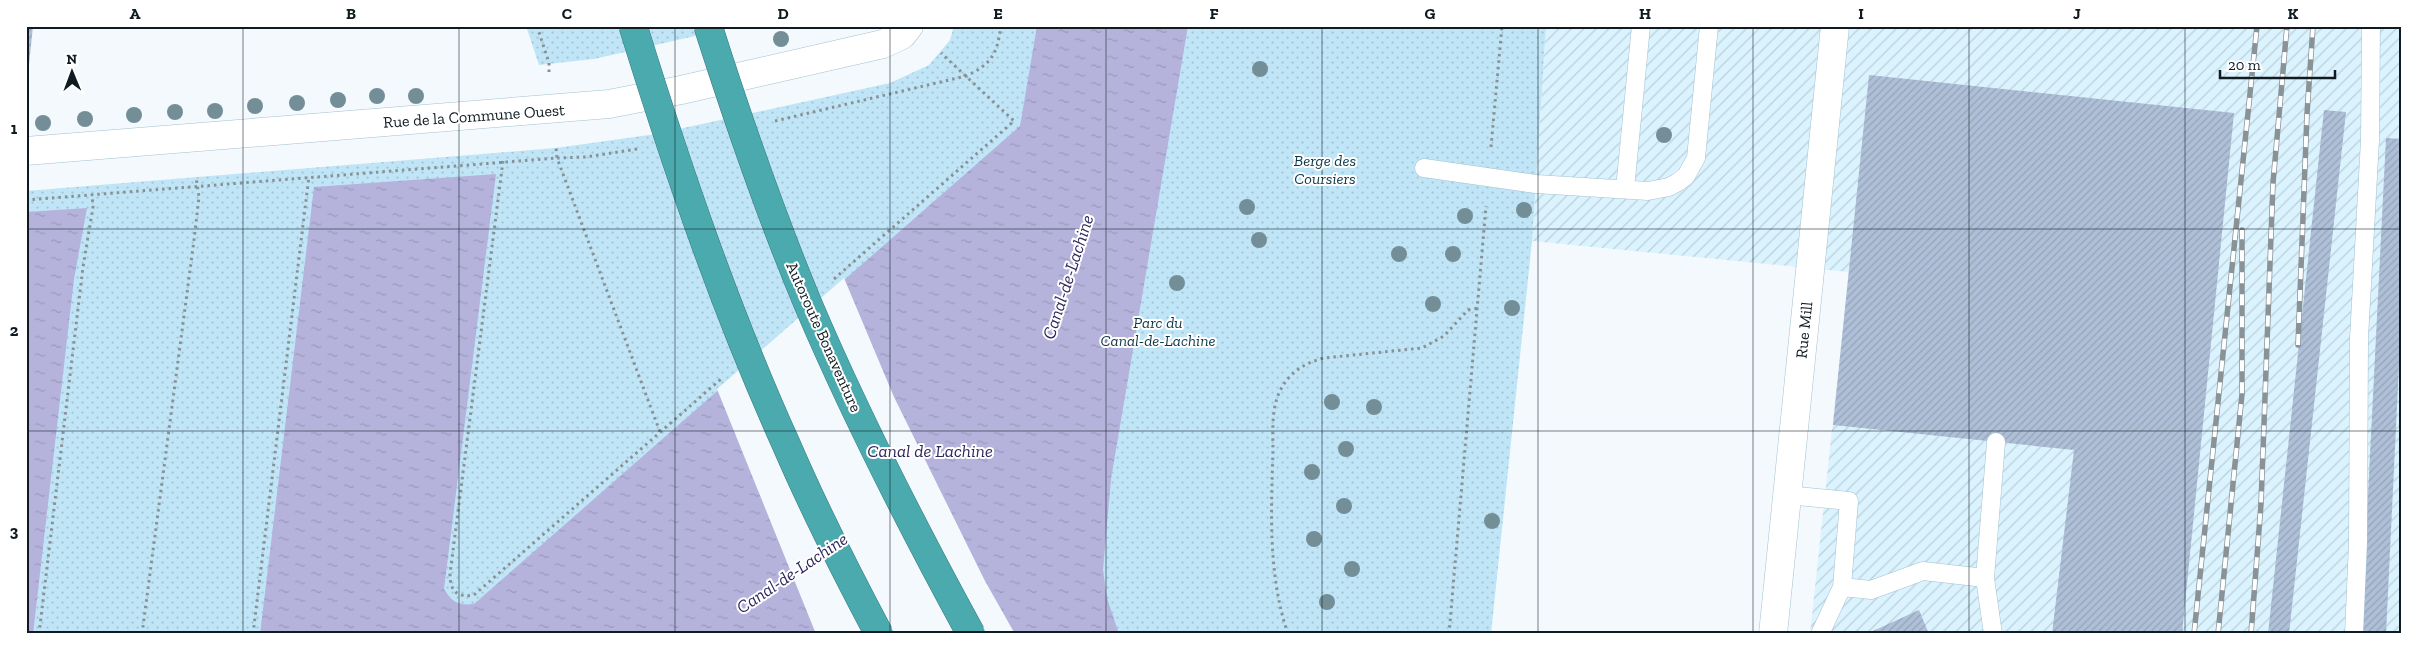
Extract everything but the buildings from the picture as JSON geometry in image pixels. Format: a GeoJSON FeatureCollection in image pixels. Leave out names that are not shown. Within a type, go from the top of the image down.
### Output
{"type":"FeatureCollection","features":[{"type":"Feature","properties":{"kind":"highway"},"geometry":{"type":"LineString","coordinates":[[633,26],[676,163],[756,375],[812,502],[879,634]]}},
{"type":"Feature","properties":{"kind":"highway","name":"Autoroute Bonaventure"},"geometry":{"type":"LineString","coordinates":[[708,26],[753,162],[808,305],[905,511],[971,634]]}},
{"type":"Feature","properties":{"kind":"street","name":"Rue de la Commune Ouest"},"geometry":{"type":"LineString","coordinates":[[26,151],[609,104],[884,44],[902,35],[909,26]]}},
{"type":"Feature","properties":{"kind":"street","name":"Rue Mill"},"geometry":{"type":"LineString","coordinates":[[1773,634],[1835,26]]}},
{"type":"Feature","properties":{"kind":"lane"},"geometry":{"type":"LineString","coordinates":[[1625,189],[1641,26]]}},
{"type":"Feature","properties":{"kind":"lane"},"geometry":{"type":"LineString","coordinates":[[1424,168],[1536,184],[1648,191],[1669,187],[1686,176],[1696,158],[1709,26]]}},
{"type":"Feature","properties":{"kind":"lane"},"geometry":{"type":"LineString","coordinates":[[2354,634],[2358,543],[2359,338],[2370,140],[2371,26]]}},
{"type":"Feature","properties":{"kind":"lane"},"geometry":{"type":"LineString","coordinates":[[1993,634],[1985,578],[1996,442]]}},
{"type":"Feature","properties":{"kind":"lane"},"geometry":{"type":"LineString","coordinates":[[1787,495],[1849,501],[1842,587],[1820,634]]}},
{"type":"Feature","properties":{"kind":"lane"},"geometry":{"type":"LineString","coordinates":[[1842,587],[1871,590],[1923,571],[1985,578]]}},
{"type":"Feature","properties":{"kind":"path"},"geometry":{"type":"LineString","coordinates":[[537,26],[549,63],[550,82]]}},
{"type":"Feature","properties":{"kind":"path"},"geometry":{"type":"LineString","coordinates":[[774,121],[966,76],[979,70],[994,55],[1001,26]]}},
{"type":"Feature","properties":{"kind":"path"},"geometry":{"type":"LineString","coordinates":[[1491,154],[1502,26]]}},
{"type":"Feature","properties":{"kind":"path"},"geometry":{"type":"LineString","coordinates":[[833,280],[1014,121],[941,53]]}},
{"type":"Feature","properties":{"kind":"path"},"geometry":{"type":"LineString","coordinates":[[26,200],[309,176],[613,154],[645,147]]}},
{"type":"Feature","properties":{"kind":"path"},"geometry":{"type":"LineString","coordinates":[[556,148],[557,158],[660,432]]}},
{"type":"Feature","properties":{"kind":"path"},"geometry":{"type":"LineString","coordinates":[[503,161],[450,574],[450,586],[455,593],[464,597],[474,595],[723,377]]}},
{"type":"Feature","properties":{"kind":"path"},"geometry":{"type":"LineString","coordinates":[[253,634],[309,176]]}},
{"type":"Feature","properties":{"kind":"path"},"geometry":{"type":"LineString","coordinates":[[142,634],[194,240],[199,197],[196,177]]}},
{"type":"Feature","properties":{"kind":"path"},"geometry":{"type":"LineString","coordinates":[[39,634],[83,267],[93,207],[92,194]]}},
{"type":"Feature","properties":{"kind":"path"},"geometry":{"type":"LineString","coordinates":[[1449,634],[1487,202]]}},
{"type":"Feature","properties":{"kind":"path"},"geometry":{"type":"LineString","coordinates":[[1288,634],[1279,599],[1272,549],[1273,430],[1279,392],[1296,370],[1309,362],[1324,358],[1422,348],[1444,336],[1463,314],[1478,308]]}},
{"type":"Feature","properties":{"kind":"shaded area"},"geometry":{"type":"Polygon","coordinates":[[[1546,26],[2402,26],[2402,634],[1810,634],[1849,272],[1532,241],[1546,26]]]}},
{"type":"Feature","properties":{"kind":"green space"},"geometry":{"type":"Polygon","coordinates":[[[526,26],[739,26],[594,59],[539,65],[526,26]]]}},
{"type":"Feature","properties":{"kind":"green space","name":"Parc du Canal-de-Lachine"},"geometry":{"type":"Polygon","coordinates":[[[954,26],[1546,26],[1532,241],[1491,634],[26,634],[26,191],[556,148],[656,134],[890,83],[929,65],[950,40],[954,26]]]}},
{"type":"Feature","properties":{"kind":"water","name":"Canal de Lachine"},"geometry":{"type":"Polygon","coordinates":[[[1037,26],[1188,26],[1111,479],[1103,570],[1107,598],[1119,634],[260,634],[314,187],[496,174],[444,589],[450,597],[460,604],[474,604],[1020,126],[1037,26]]]}},
{"type":"Feature","properties":{"kind":"water"},"geometry":{"type":"Polygon","coordinates":[[[87,208],[74,279],[33,634],[26,634],[26,212],[87,208]]]}},
{"type":"Feature","properties":{"kind":"pier"},"geometry":{"type":"Polygon","coordinates":[[[844,278],[894,397],[985,581],[1015,634],[816,634],[717,389],[844,278]]]}},
{"type":"Feature","properties":{"kind":"railway"},"geometry":{"type":"LineString","coordinates":[[2194,634],[2257,26]]}},
{"type":"Feature","properties":{"kind":"railway"},"geometry":{"type":"LineString","coordinates":[[2251,634],[2261,504],[2273,183],[2287,26]]}},
{"type":"Feature","properties":{"kind":"railway"},"geometry":{"type":"LineString","coordinates":[[2298,345],[2307,114],[2313,26]]}},
{"type":"Feature","properties":{"kind":"railway"},"geometry":{"type":"LineString","coordinates":[[2218,634],[2242,394],[2242,230]]}},
{"type":"Feature","properties":{"kind":"park label","name":"Berge des Coursiers"},"geometry":{"type":"Point","coordinates":[1325,169]}},
{"type":"Feature","properties":{"kind":"water label","name":"Canal-de-Lachine"},"geometry":{"type":"Point","coordinates":[1068,277]}},
{"type":"Feature","properties":{"kind":"water label","name":"Canal-de-Lachine"},"geometry":{"type":"Point","coordinates":[792,573]}}]}
